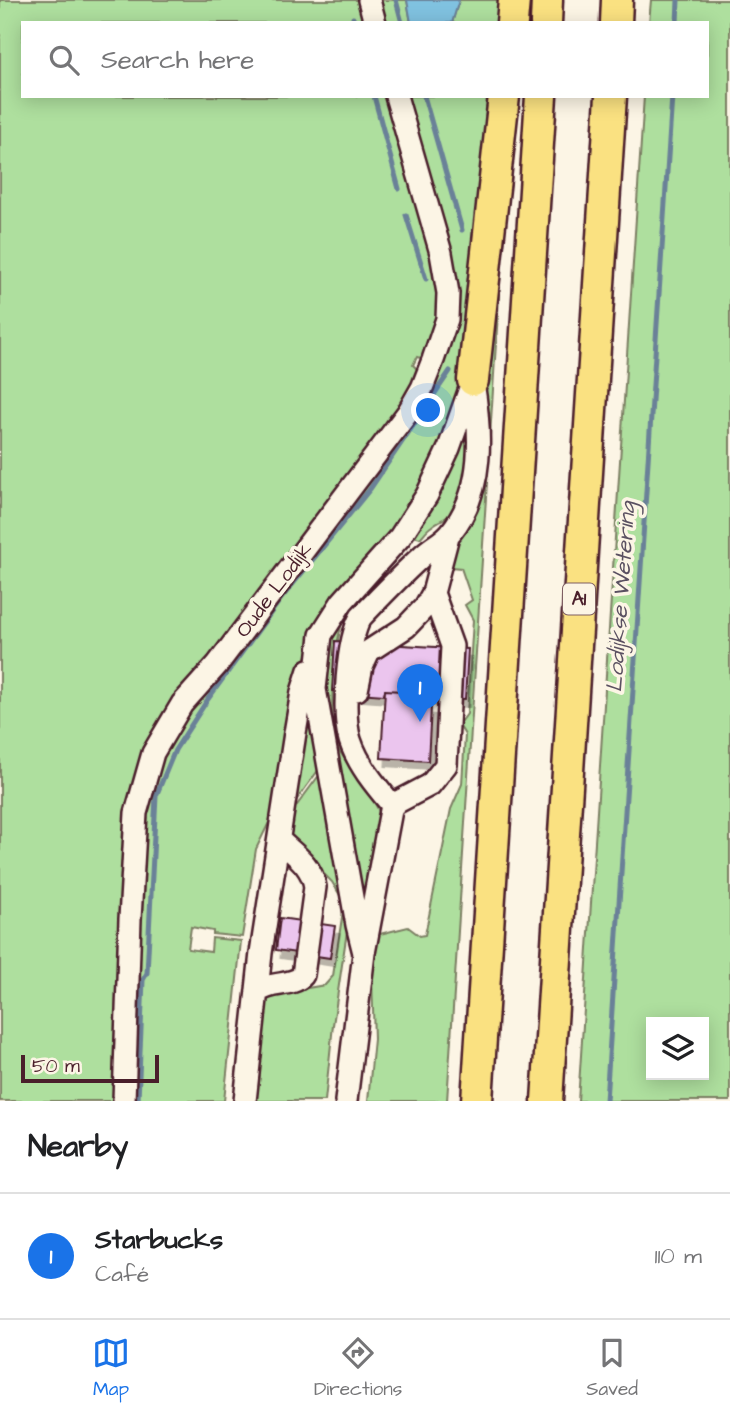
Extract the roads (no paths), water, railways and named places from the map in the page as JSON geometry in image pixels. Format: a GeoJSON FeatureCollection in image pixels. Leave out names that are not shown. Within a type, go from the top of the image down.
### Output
{"type":"FeatureCollection","features":[{"type":"Feature","properties":{"kind":"highway"},"geometry":{"type":"LineString","coordinates":[[512,21],[514,0]]}},
{"type":"Feature","properties":{"kind":"highway"},"geometry":{"type":"LineString","coordinates":[[546,21],[547,0]]}},
{"type":"Feature","properties":{"kind":"highway"},"geometry":{"type":"LineString","coordinates":[[616,21],[617,0]]}},
{"type":"Feature","properties":{"kind":"highway"},"geometry":{"type":"LineString","coordinates":[[473,380],[504,98]]}},
{"type":"Feature","properties":{"kind":"highway"},"geometry":{"type":"LineString","coordinates":[[477,1101],[541,98]]}},
{"type":"Feature","properties":{"kind":"highway","name":"A1"},"geometry":{"type":"LineString","coordinates":[[547,1101],[611,98]]}},
{"type":"Feature","properties":{"kind":"street"},"geometry":{"type":"LineString","coordinates":[[369,0],[374,21]]}},
{"type":"Feature","properties":{"kind":"street","name":"Oude Lodijk"},"geometry":{"type":"LineString","coordinates":[[124,1101],[136,813],[153,753],[182,704],[225,654],[409,411],[422,388],[447,319],[448,293],[441,253],[397,98]]}},
{"type":"Feature","properties":{"kind":"street"},"geometry":{"type":"LineString","coordinates":[[348,727],[362,666],[369,652],[412,621],[425,607],[433,593],[448,536],[466,508],[476,472],[479,418],[473,380]]}},
{"type":"Feature","properties":{"kind":"street"},"geometry":{"type":"LineString","coordinates":[[245,1101],[257,993],[302,692],[321,635],[342,602],[400,537],[427,495],[449,448],[473,380]]}},
{"type":"Feature","properties":{"kind":"street"},"geometry":{"type":"LineString","coordinates":[[392,805],[372,781],[354,750],[348,727],[347,692],[354,629],[361,617],[385,592],[425,553],[448,536]]}},
{"type":"Feature","properties":{"kind":"street"},"geometry":{"type":"LineString","coordinates":[[392,805],[430,785],[446,765],[452,646],[433,593]]}},
{"type":"Feature","properties":{"kind":"street"},"geometry":{"type":"LineString","coordinates":[[317,652],[315,689],[364,953]]}},
{"type":"Feature","properties":{"kind":"street"},"geometry":{"type":"LineString","coordinates":[[346,1101],[364,953],[392,805]]}},
{"type":"Feature","properties":{"kind":"street"},"geometry":{"type":"LineString","coordinates":[[257,993],[264,987],[296,981],[303,975],[315,887],[309,868],[279,840]]}},
{"type":"Feature","properties":{"kind":"water"},"geometry":{"type":"Polygon","coordinates":[[[407,0],[459,0],[453,21],[411,21],[407,0]]]}},
{"type":"Feature","properties":{"kind":"waterway"},"geometry":{"type":"LineString","coordinates":[[396,0],[401,21]]}},
{"type":"Feature","properties":{"kind":"waterway","name":"Lodijkse Wetering"},"geometry":{"type":"LineString","coordinates":[[677,21],[678,0]]}},
{"type":"Feature","properties":{"kind":"waterway"},"geometry":{"type":"LineString","coordinates":[[375,98],[399,189]]}},
{"type":"Feature","properties":{"kind":"waterway"},"geometry":{"type":"LineString","coordinates":[[425,98],[462,230]]}},
{"type":"Feature","properties":{"kind":"waterway","name":"Lodijkse Wetering"},"geometry":{"type":"LineString","coordinates":[[606,1101],[672,98]]}},
{"type":"Feature","properties":{"kind":"waterway"},"geometry":{"type":"LineString","coordinates":[[406,215],[426,279]]}},
{"type":"Feature","properties":{"kind":"waterway"},"geometry":{"type":"LineString","coordinates":[[138,1101],[143,980],[147,973],[156,796],[175,750],[208,699],[280,600],[370,489],[450,371]]}},
{"type":"Feature","properties":{"kind":"place","name":"Starbucks"},"geometry":{"type":"Point","coordinates":[420,722]}}]}
